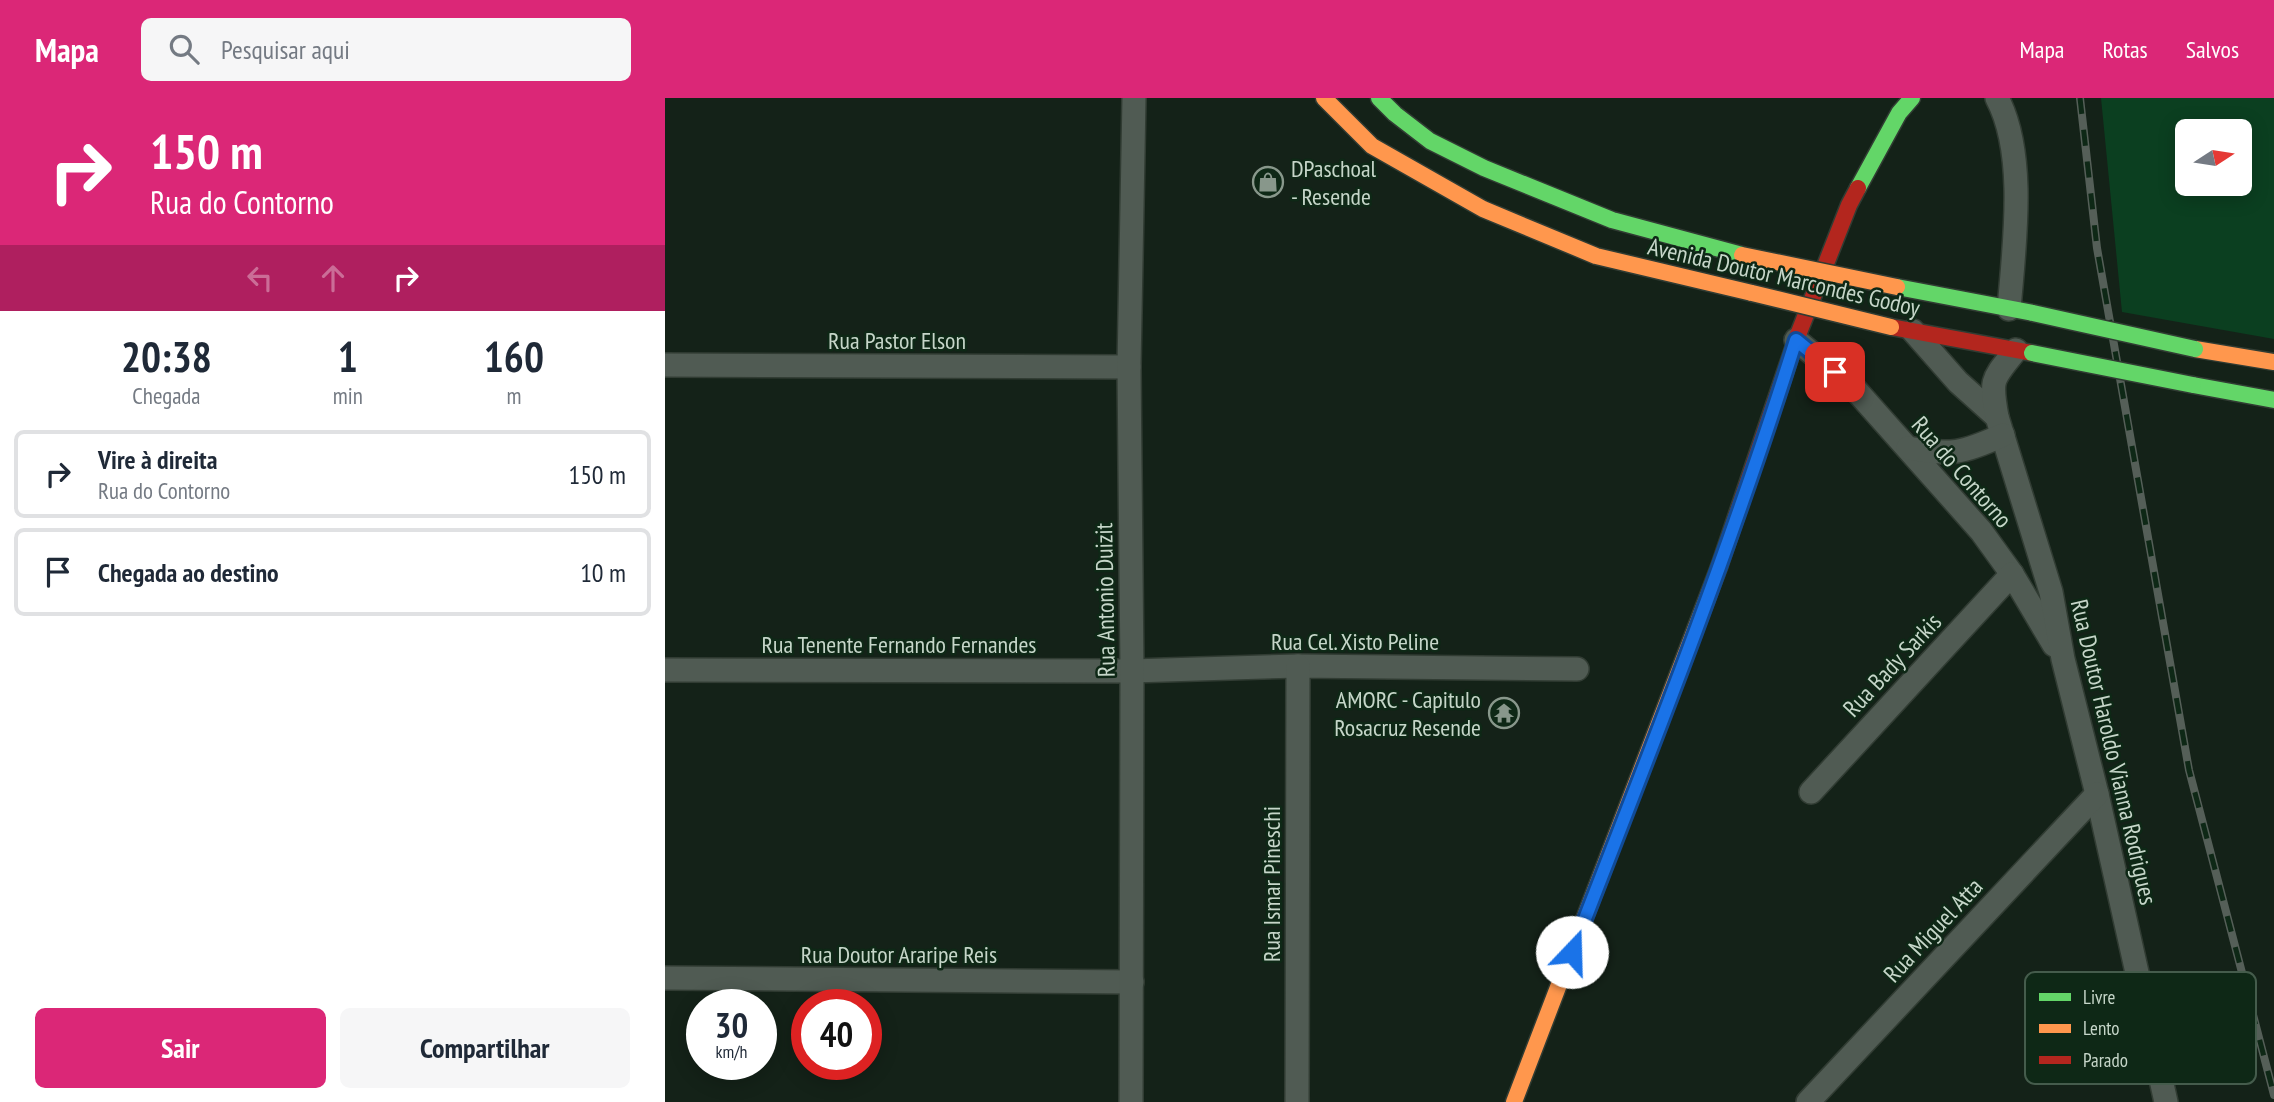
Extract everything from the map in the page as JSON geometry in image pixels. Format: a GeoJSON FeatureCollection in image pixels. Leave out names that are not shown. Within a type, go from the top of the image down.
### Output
{"type":"FeatureCollection","features":[{"type":"Feature","properties":{"kind":"main road","name":"Avenida Doutor Marcondes Godoy"},"geometry":{"type":"LineString","coordinates":[[1324,98],[1372,146],[1483,209],[1596,257],[1902,329],[2274,400]]}},
{"type":"Feature","properties":{"kind":"main road","name":"Avenida Doutor Marcondes Godoy"},"geometry":{"type":"LineString","coordinates":[[1379,98],[1430,141],[1484,168],[1612,220],[1742,255],[2033,313],[2195,349],[2274,362]]}},
{"type":"Feature","properties":{"kind":"main road"},"geometry":{"type":"LineString","coordinates":[[1514,1102],[1707,603],[1796,340],[1849,205],[1899,113],[1912,98]]}},
{"type":"Feature","properties":{"kind":"street","name":"Rua Antonio Duizit"},"geometry":{"type":"LineString","coordinates":[[1131,1102],[1132,671],[1129,367],[1134,98]]}},
{"type":"Feature","properties":{"kind":"street"},"geometry":{"type":"LineString","coordinates":[[1997,98],[2012,138],[2017,218],[2009,309]]}},
{"type":"Feature","properties":{"kind":"street"},"geometry":{"type":"LineString","coordinates":[[1902,329],[2000,426],[1967,451],[1939,454],[1908,448]]}},
{"type":"Feature","properties":{"kind":"street","name":"Rua do Contorno"},"geometry":{"type":"LineString","coordinates":[[1796,340],[1854,388],[1981,531],[2012,573],[2063,659]]}},
{"type":"Feature","properties":{"kind":"street","name":"Rua Doutor Haroldo Vianna Rodrigues"},"geometry":{"type":"LineString","coordinates":[[2024,352],[1995,377],[1992,389],[2000,426],[2051,592],[2063,659],[2137,972]]}},
{"type":"Feature","properties":{"kind":"street","name":"Rua Pastor Elson"},"geometry":{"type":"LineString","coordinates":[[667,364],[1129,367]]}},
{"type":"Feature","properties":{"kind":"street","name":"Rua Bady Sarkis"},"geometry":{"type":"LineString","coordinates":[[1811,792],[2012,573]]}},
{"type":"Feature","properties":{"kind":"street","name":"Rua Cel. Xisto Peline"},"geometry":{"type":"LineString","coordinates":[[1132,671],[1298,666],[1577,668]]}},
{"type":"Feature","properties":{"kind":"street","name":"Rua Ismar Pineschi"},"geometry":{"type":"LineString","coordinates":[[1297,1102],[1298,666]]}},
{"type":"Feature","properties":{"kind":"street","name":"Rua Tenente Fernando Fernandes"},"geometry":{"type":"LineString","coordinates":[[665,670],[1132,671]]}},
{"type":"Feature","properties":{"kind":"street","name":"Rua Miguel Atta"},"geometry":{"type":"LineString","coordinates":[[1808,1102],[2097,794]]}},
{"type":"Feature","properties":{"kind":"street","name":"Rua Doutor Araripe Reis"},"geometry":{"type":"LineString","coordinates":[[665,978],[1132,982]]}},
{"type":"Feature","properties":{"kind":"street","name":"Rua Doutor Haroldo Vianna Rodrigues"},"geometry":{"type":"LineString","coordinates":[[2162,1084],[2166,1102]]}},
{"type":"Feature","properties":{"kind":"green space"},"geometry":{"type":"Polygon","coordinates":[[[2101,98],[2274,98],[2274,339],[2122,312],[2101,98]]]}},
{"type":"Feature","properties":{"kind":"railway"},"geometry":{"type":"LineString","coordinates":[[2080,98],[2097,248],[2189,770],[2242,972]]}},
{"type":"Feature","properties":{"kind":"railway"},"geometry":{"type":"LineString","coordinates":[[2256,1026],[2274,1095]]}},
{"type":"Feature","properties":{"kind":"traffic: fast"},"geometry":{"type":"LineString","coordinates":[[1379,98],[1430,141],[1484,168],[1612,220],[1742,255]]}},
{"type":"Feature","properties":{"kind":"traffic: fast"},"geometry":{"type":"LineString","coordinates":[[1858,188],[1899,113],[1912,98]]}},
{"type":"Feature","properties":{"kind":"traffic: fast"},"geometry":{"type":"LineString","coordinates":[[1897,287],[2033,313]]}},
{"type":"Feature","properties":{"kind":"traffic: fast"},"geometry":{"type":"LineString","coordinates":[[2033,313],[2195,349]]}},
{"type":"Feature","properties":{"kind":"traffic: fast"},"geometry":{"type":"LineString","coordinates":[[2032,353],[2193,385]]}},
{"type":"Feature","properties":{"kind":"traffic: fast"},"geometry":{"type":"LineString","coordinates":[[2193,385],[2274,400]]}},
{"type":"Feature","properties":{"kind":"traffic: slow"},"geometry":{"type":"LineString","coordinates":[[1324,98],[1372,146],[1483,209],[1596,256],[1752,293]]}},
{"type":"Feature","properties":{"kind":"traffic: slow"},"geometry":{"type":"LineString","coordinates":[[1742,255],[1897,287]]}},
{"type":"Feature","properties":{"kind":"traffic: slow"},"geometry":{"type":"LineString","coordinates":[[1752,293],[1891,327]]}},
{"type":"Feature","properties":{"kind":"traffic: slow"},"geometry":{"type":"LineString","coordinates":[[2195,349],[2274,362]]}},
{"type":"Feature","properties":{"kind":"traffic: slow"},"geometry":{"type":"LineString","coordinates":[[1514,1102],[1719,567]]}},
{"type":"Feature","properties":{"kind":"traffic: jam"},"geometry":{"type":"LineString","coordinates":[[1719,567],[1796,340],[1858,188]]}},
{"type":"Feature","properties":{"kind":"traffic: jam"},"geometry":{"type":"LineString","coordinates":[[1891,327],[2032,353]]}},
{"type":"Feature","properties":{"kind":"place","name":"DPaschoal - Resende"},"geometry":{"type":"Point","coordinates":[1268,182]}},
{"type":"Feature","properties":{"kind":"place","name":"AMORC - Capitulo Rosacruz Resende"},"geometry":{"type":"Point","coordinates":[1504,713]}},
{"type":"Feature","properties":{"kind":"route"},"geometry":{"type":"LineString","coordinates":[[1572,952],[1707,603],[1796,340],[1835,372]]}}]}
